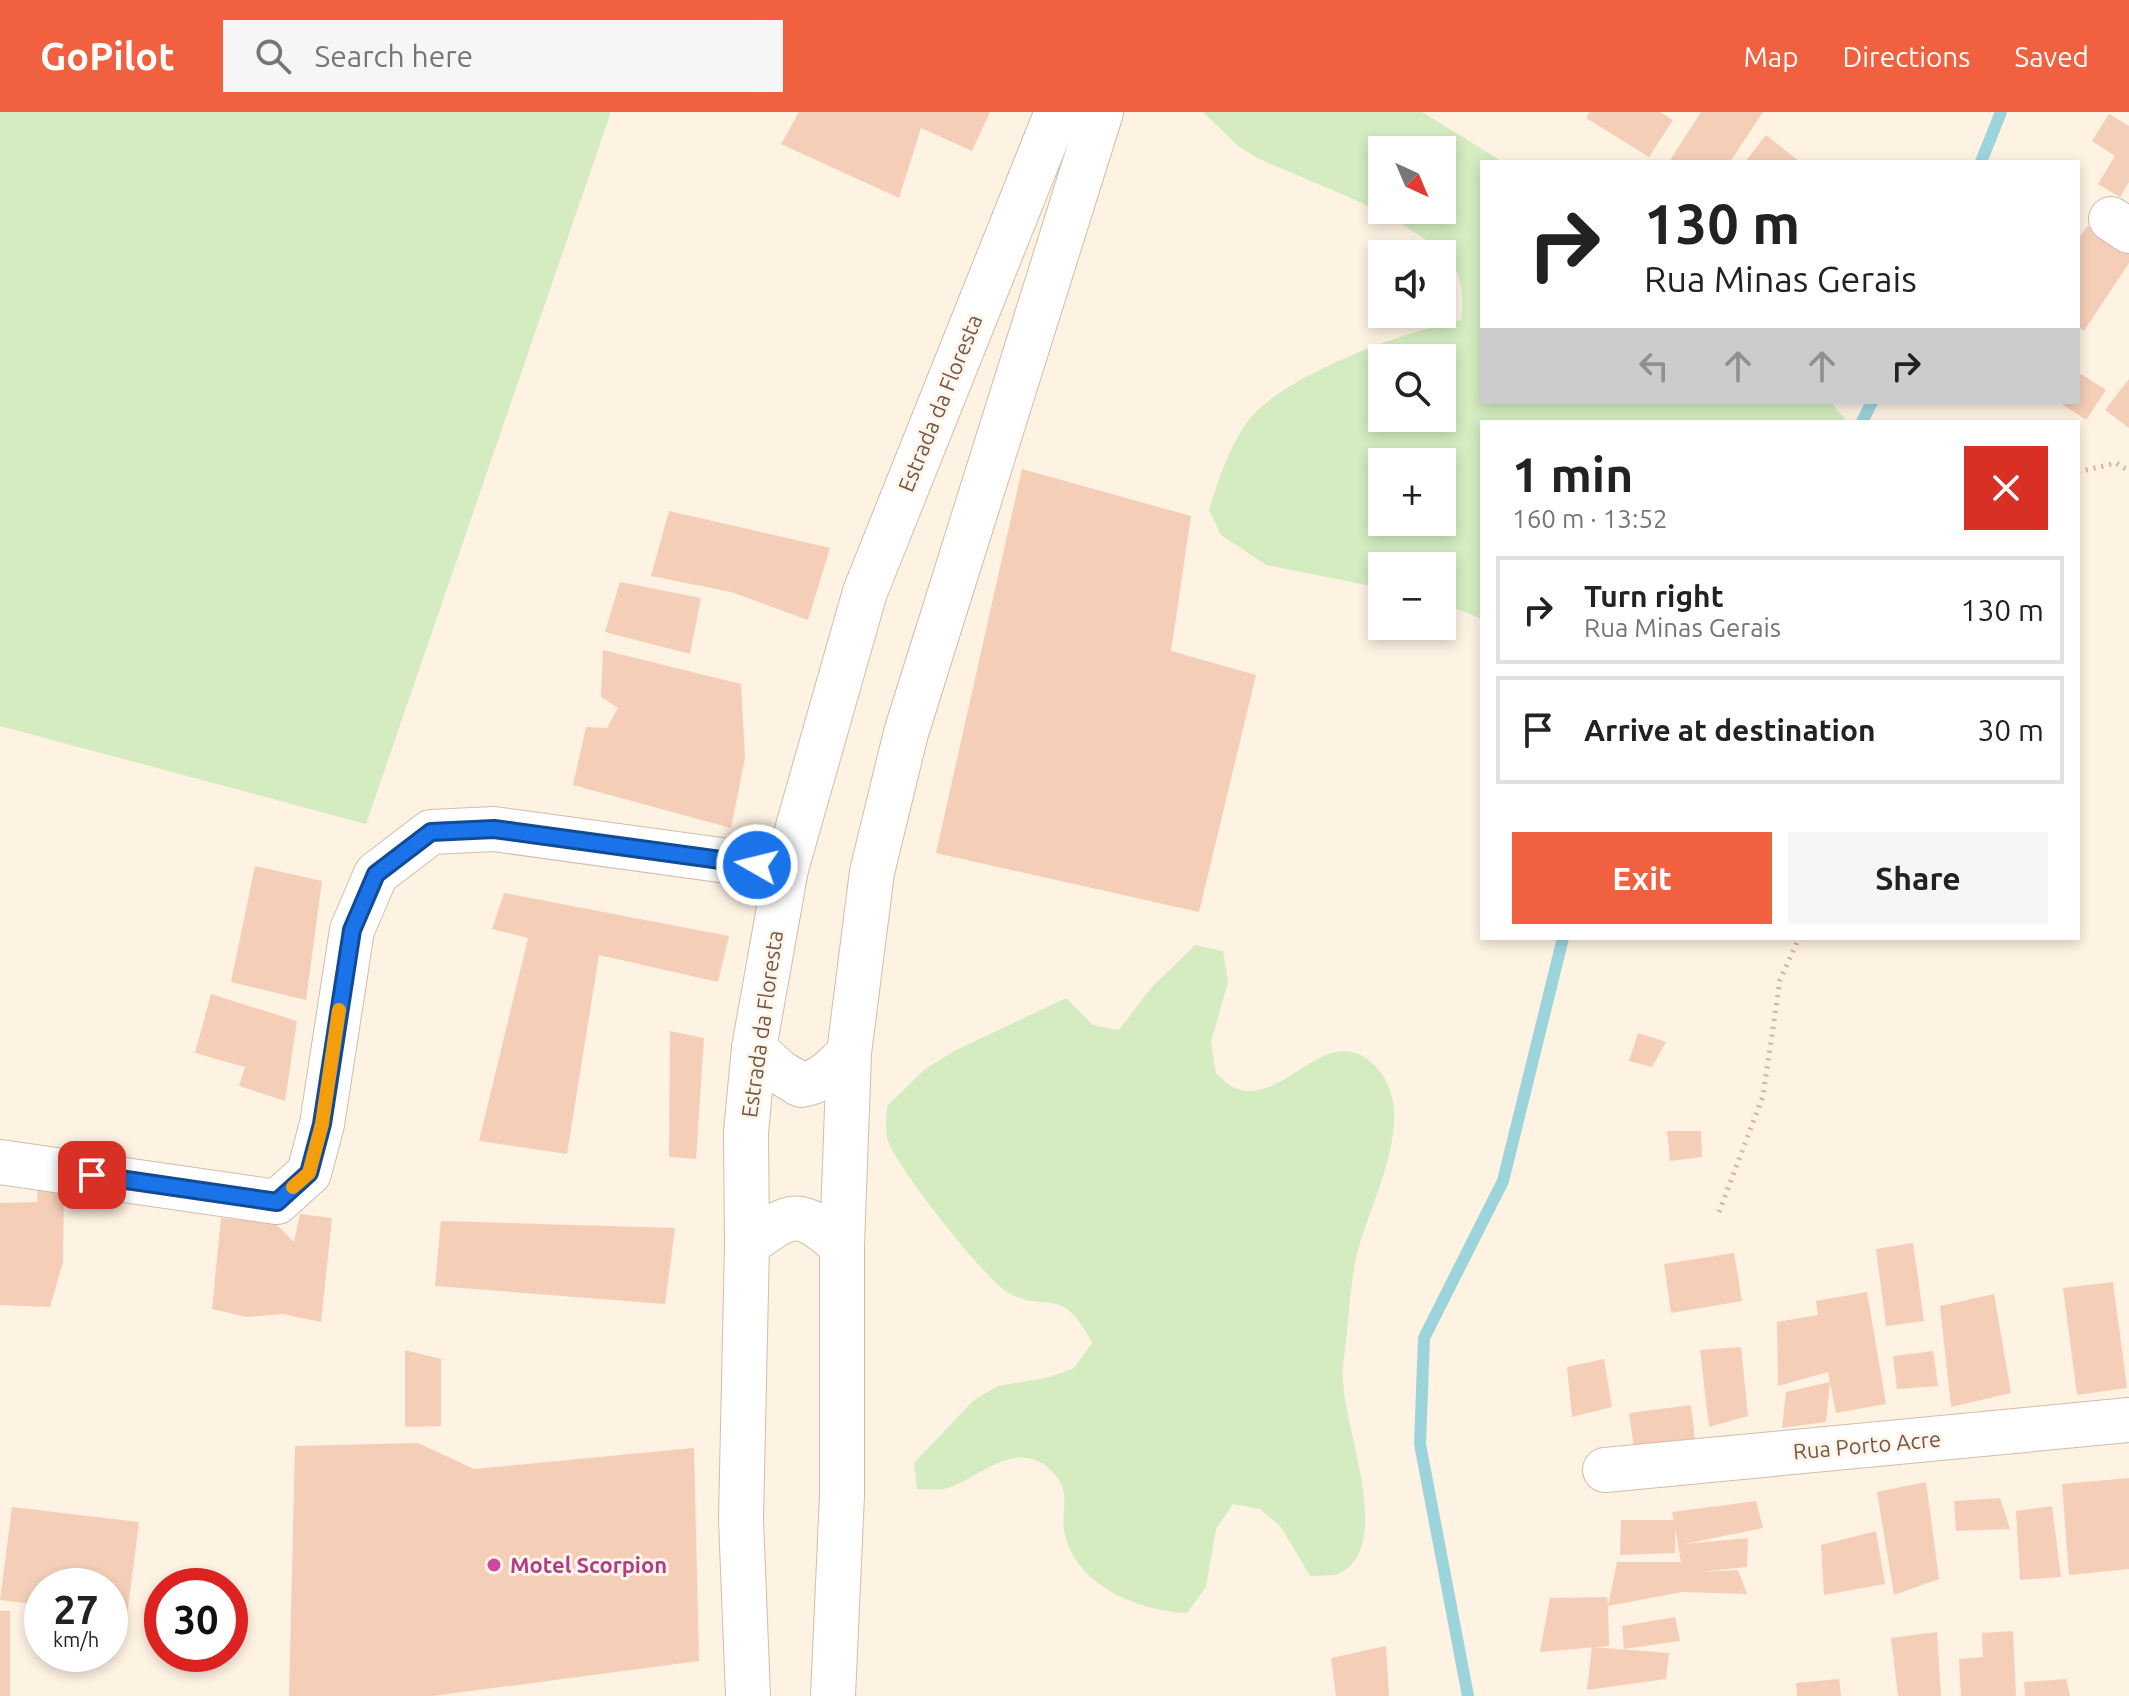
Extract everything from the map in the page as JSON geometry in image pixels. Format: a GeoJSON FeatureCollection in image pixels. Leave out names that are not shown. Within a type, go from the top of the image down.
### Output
{"type":"FeatureCollection","features":[{"type":"Feature","properties":{"kind":"main road","name":"Estrada da Floresta"},"geometry":{"type":"LineString","coordinates":[[748,1696],[741,1519],[747,1245],[746,1132],[754,1048],[786,869],[865,592],[1057,112]]}},
{"type":"Feature","properties":{"kind":"main road"},"geometry":{"type":"LineString","coordinates":[[833,1696],[842,1495],[842,1246],[849,1053],[872,872],[906,733],[1099,113]]}},
{"type":"Feature","properties":{"kind":"main road"},"geometry":{"type":"LineString","coordinates":[[0,1162],[277,1202],[309,1173],[322,1124],[352,930],[376,874],[431,832],[494,829],[786,869]]}},
{"type":"Feature","properties":{"kind":"main road"},"geometry":{"type":"LineString","coordinates":[[754,1048],[778,1071],[801,1085],[813,1083],[826,1075],[849,1053]]}},
{"type":"Feature","properties":{"kind":"main road"},"geometry":{"type":"LineString","coordinates":[[747,1245],[783,1220],[802,1218],[818,1225],[842,1246]]}},
{"type":"Feature","properties":{"kind":"main road","name":"Rua Porto Acre"},"geometry":{"type":"LineString","coordinates":[[1605,1470],[2129,1420]]}},
{"type":"Feature","properties":{"kind":"path"},"geometry":{"type":"LineString","coordinates":[[2080,472],[2116,463],[2129,471]]}},
{"type":"Feature","properties":{"kind":"path"},"geometry":{"type":"LineString","coordinates":[[1719,1212],[1763,1096],[1780,980],[1798,940]]}},
{"type":"Feature","properties":{"kind":"green space"},"geometry":{"type":"Polygon","coordinates":[[[0,112],[611,112],[366,824],[0,726],[0,112]]]}},
{"type":"Feature","properties":{"kind":"green space"},"geometry":{"type":"Polygon","coordinates":[[[1203,112],[1422,112],[1500,160],[1480,160],[1480,404],[1833,404],[1845,420],[1480,420],[1480,618],[1456,609],[1456,552],[1368,552],[1368,585],[1266,565],[1221,535],[1209,510],[1230,452],[1248,421],[1264,404],[1315,372],[1368,349],[1368,432],[1456,432],[1456,344],[1381,344],[1430,328],[1456,328],[1456,321],[1461,320],[1462,292],[1456,272],[1456,240],[1424,240],[1401,224],[1456,224],[1456,136],[1368,136],[1368,206],[1259,159],[1238,146],[1203,112]]]}},
{"type":"Feature","properties":{"kind":"green space"},"geometry":{"type":"Polygon","coordinates":[[[1195,945],[1223,951],[1228,982],[1211,1042],[1216,1073],[1228,1084],[1253,1091],[1271,1086],[1324,1056],[1341,1051],[1359,1054],[1377,1068],[1389,1088],[1394,1111],[1388,1161],[1356,1258],[1343,1366],[1348,1416],[1365,1508],[1364,1535],[1357,1558],[1340,1573],[1310,1576],[1281,1527],[1260,1509],[1233,1504],[1216,1529],[1206,1587],[1187,1613],[1133,1602],[1100,1585],[1086,1573],[1067,1542],[1063,1488],[1056,1476],[1040,1462],[1027,1458],[1006,1460],[948,1488],[917,1489],[914,1463],[974,1400],[998,1386],[1050,1377],[1074,1368],[1092,1343],[1081,1323],[1060,1305],[1017,1297],[992,1279],[938,1216],[904,1169],[892,1150],[886,1125],[887,1106],[924,1070],[954,1051],[1066,998],[1093,1025],[1119,1030],[1151,988],[1195,945]]]}},
{"type":"Feature","properties":{"kind":"building"},"geometry":{"type":"Polygon","coordinates":[[[799,112],[990,112],[972,151],[921,128],[899,198],[781,144],[799,112]]]}},
{"type":"Feature","properties":{"kind":"building"},"geometry":{"type":"Polygon","coordinates":[[[1590,112],[1660,112],[1673,120],[1649,157],[1586,118],[1590,112]]]}},
{"type":"Feature","properties":{"kind":"building"},"geometry":{"type":"Polygon","coordinates":[[[1701,112],[1763,112],[1731,160],[1670,160],[1701,112]]]}},
{"type":"Feature","properties":{"kind":"building"},"geometry":{"type":"Polygon","coordinates":[[[2109,114],[2129,126],[2129,182],[2120,197],[2098,184],[2115,156],[2092,141],[2109,114]]]}},
{"type":"Feature","properties":{"kind":"building"},"geometry":{"type":"Polygon","coordinates":[[[1766,135],[1797,160],[1747,160],[1766,135]]]}},
{"type":"Feature","properties":{"kind":"building"},"geometry":{"type":"Polygon","coordinates":[[[2087,226],[2129,253],[2129,263],[2084,331],[2080,328],[2080,237],[2087,226]]]}},
{"type":"Feature","properties":{"kind":"building"},"geometry":{"type":"Polygon","coordinates":[[[2080,375],[2106,390],[2086,420],[2062,404],[2080,404],[2080,375]]]}},
{"type":"Feature","properties":{"kind":"building"},"geometry":{"type":"Polygon","coordinates":[[[2129,379],[2129,428],[2105,410],[2129,379]]]}},
{"type":"Feature","properties":{"kind":"building"},"geometry":{"type":"Polygon","coordinates":[[[1022,469],[1191,516],[1171,651],[1256,675],[1199,912],[936,853],[1022,469]]]}},
{"type":"Feature","properties":{"kind":"building"},"geometry":{"type":"Polygon","coordinates":[[[669,511],[830,548],[808,620],[731,592],[651,576],[669,511]]]}},
{"type":"Feature","properties":{"kind":"building"},"geometry":{"type":"Polygon","coordinates":[[[620,582],[701,598],[690,654],[605,632],[620,582]]]}},
{"type":"Feature","properties":{"kind":"building"},"geometry":{"type":"Polygon","coordinates":[[[603,650],[741,684],[745,758],[731,828],[573,785],[586,727],[607,728],[618,708],[601,697],[603,650]]]}},
{"type":"Feature","properties":{"kind":"building"},"geometry":{"type":"Polygon","coordinates":[[[255,866],[322,881],[306,1000],[231,982],[255,866]]]}},
{"type":"Feature","properties":{"kind":"building"},"geometry":{"type":"Polygon","coordinates":[[[504,893],[729,936],[718,982],[599,955],[567,1154],[479,1141],[528,938],[492,929],[504,893]]]}},
{"type":"Feature","properties":{"kind":"building"},"geometry":{"type":"Polygon","coordinates":[[[211,994],[297,1021],[285,1101],[239,1086],[245,1067],[195,1053],[211,994]]]}},
{"type":"Feature","properties":{"kind":"building"},"geometry":{"type":"Polygon","coordinates":[[[670,1031],[704,1038],[696,1159],[669,1157],[670,1031]]]}},
{"type":"Feature","properties":{"kind":"building"},"geometry":{"type":"Polygon","coordinates":[[[1638,1033],[1666,1042],[1652,1067],[1629,1061],[1638,1033]]]}},
{"type":"Feature","properties":{"kind":"building"},"geometry":{"type":"Polygon","coordinates":[[[1667,1131],[1701,1131],[1702,1157],[1670,1161],[1667,1131]]]}},
{"type":"Feature","properties":{"kind":"building"},"geometry":{"type":"Polygon","coordinates":[[[39,1177],[64,1179],[63,1262],[50,1307],[0,1305],[0,1203],[37,1202],[39,1177]]]}},
{"type":"Feature","properties":{"kind":"building"},"geometry":{"type":"Polygon","coordinates":[[[300,1214],[332,1218],[321,1322],[283,1314],[247,1317],[212,1309],[221,1218],[275,1223],[294,1242],[300,1214]]]}},
{"type":"Feature","properties":{"kind":"building"},"geometry":{"type":"Polygon","coordinates":[[[441,1221],[675,1228],[665,1304],[435,1286],[441,1221]]]}},
{"type":"Feature","properties":{"kind":"building"},"geometry":{"type":"Polygon","coordinates":[[[1913,1243],[1924,1321],[1886,1326],[1876,1249],[1913,1243]]]}},
{"type":"Feature","properties":{"kind":"building"},"geometry":{"type":"Polygon","coordinates":[[[1734,1253],[1742,1301],[1671,1313],[1664,1264],[1734,1253]]]}},
{"type":"Feature","properties":{"kind":"building"},"geometry":{"type":"Polygon","coordinates":[[[2113,1282],[2127,1388],[2077,1395],[2063,1288],[2113,1282]]]}},
{"type":"Feature","properties":{"kind":"building"},"geometry":{"type":"Polygon","coordinates":[[[1867,1292],[1886,1404],[1836,1413],[1828,1372],[1778,1386],[1777,1322],[1818,1315],[1816,1301],[1867,1292]]]}},
{"type":"Feature","properties":{"kind":"building"},"geometry":{"type":"Polygon","coordinates":[[[1994,1294],[2011,1393],[1951,1407],[1940,1306],[1994,1294]]]}},
{"type":"Feature","properties":{"kind":"building"},"geometry":{"type":"Polygon","coordinates":[[[1741,1347],[1748,1416],[1709,1427],[1700,1350],[1741,1347]]]}},
{"type":"Feature","properties":{"kind":"building"},"geometry":{"type":"Polygon","coordinates":[[[405,1350],[441,1359],[441,1426],[405,1427],[405,1350]]]}},
{"type":"Feature","properties":{"kind":"building"},"geometry":{"type":"Polygon","coordinates":[[[1933,1351],[1938,1386],[1897,1389],[1893,1356],[1933,1351]]]}},
{"type":"Feature","properties":{"kind":"building"},"geometry":{"type":"Polygon","coordinates":[[[1604,1359],[1612,1407],[1572,1417],[1567,1367],[1604,1359]]]}},
{"type":"Feature","properties":{"kind":"building"},"geometry":{"type":"Polygon","coordinates":[[[1830,1382],[1826,1422],[1782,1428],[1786,1392],[1830,1382]]]}},
{"type":"Feature","properties":{"kind":"building"},"geometry":{"type":"Polygon","coordinates":[[[1691,1405],[1695,1440],[1634,1448],[1629,1413],[1691,1405]]]}},
{"type":"Feature","properties":{"kind":"building","name":"Motel Scorpion"},"geometry":{"type":"Polygon","coordinates":[[[418,1443],[474,1469],[694,1448],[699,1661],[433,1696],[289,1696],[295,1446],[418,1443]]]}},
{"type":"Feature","properties":{"kind":"building"},"geometry":{"type":"Polygon","coordinates":[[[2129,1478],[2129,1569],[2069,1575],[2062,1484],[2129,1478]]]}},
{"type":"Feature","properties":{"kind":"building"},"geometry":{"type":"Polygon","coordinates":[[[1926,1482],[1939,1579],[1894,1595],[1877,1492],[1926,1482]]]}},
{"type":"Feature","properties":{"kind":"building"},"geometry":{"type":"Polygon","coordinates":[[[2000,1498],[2010,1529],[1956,1531],[1954,1501],[2000,1498]]]}},
{"type":"Feature","properties":{"kind":"building"},"geometry":{"type":"Polygon","coordinates":[[[1756,1501],[1763,1528],[1684,1544],[1748,1538],[1747,1567],[1700,1572],[1738,1570],[1747,1594],[1682,1592],[1608,1606],[1617,1562],[1681,1562],[1672,1512],[1756,1501]]]}},
{"type":"Feature","properties":{"kind":"building"},"geometry":{"type":"Polygon","coordinates":[[[2052,1506],[2061,1577],[2020,1580],[2016,1511],[2052,1506]]]}},
{"type":"Feature","properties":{"kind":"building"},"geometry":{"type":"Polygon","coordinates":[[[12,1507],[139,1522],[128,1608],[128,1568],[24,1568],[24,1603],[0,1600],[12,1507]]]}},
{"type":"Feature","properties":{"kind":"building"},"geometry":{"type":"Polygon","coordinates":[[[1621,1520],[1675,1520],[1675,1553],[1620,1555],[1621,1520]]]}},
{"type":"Feature","properties":{"kind":"building"},"geometry":{"type":"Polygon","coordinates":[[[1876,1531],[1885,1584],[1824,1595],[1821,1545],[1876,1531]]]}},
{"type":"Feature","properties":{"kind":"building"},"geometry":{"type":"Polygon","coordinates":[[[1607,1597],[1609,1646],[1540,1652],[1550,1598],[1607,1597]]]}},
{"type":"Feature","properties":{"kind":"building"},"geometry":{"type":"Polygon","coordinates":[[[0,1611],[10,1611],[10,1696],[0,1696],[0,1611]]]}},
{"type":"Feature","properties":{"kind":"building"},"geometry":{"type":"Polygon","coordinates":[[[1675,1617],[1680,1641],[1624,1649],[1622,1626],[1675,1617]]]}},
{"type":"Feature","properties":{"kind":"building"},"geometry":{"type":"Polygon","coordinates":[[[2013,1631],[2016,1696],[1961,1696],[1959,1659],[1983,1657],[1982,1633],[2013,1631]]]}},
{"type":"Feature","properties":{"kind":"building"},"geometry":{"type":"Polygon","coordinates":[[[1937,1632],[1941,1696],[1898,1696],[1891,1638],[1937,1632]]]}},
{"type":"Feature","properties":{"kind":"building"},"geometry":{"type":"Polygon","coordinates":[[[1386,1646],[1389,1696],[1336,1696],[1331,1658],[1386,1646]]]}},
{"type":"Feature","properties":{"kind":"building"},"geometry":{"type":"Polygon","coordinates":[[[1592,1647],[1669,1653],[1666,1679],[1587,1690],[1592,1647]]]}},
{"type":"Feature","properties":{"kind":"building"},"geometry":{"type":"Polygon","coordinates":[[[1839,1679],[1841,1696],[1797,1696],[1796,1683],[1839,1679]]]}},
{"type":"Feature","properties":{"kind":"building"},"geometry":{"type":"Polygon","coordinates":[[[2066,1679],[2070,1696],[2025,1696],[2024,1682],[2066,1679]]]}},
{"type":"Feature","properties":{"kind":"waterway"},"geometry":{"type":"LineString","coordinates":[[1982,160],[2001,112]]}},
{"type":"Feature","properties":{"kind":"waterway"},"geometry":{"type":"LineString","coordinates":[[1863,420],[1871,404]]}},
{"type":"Feature","properties":{"kind":"waterway"},"geometry":{"type":"LineString","coordinates":[[1468,1696],[1420,1444],[1424,1338],[1503,1181],[1563,940]]}},
{"type":"Feature","properties":{"kind":"slow traffic"},"geometry":{"type":"LineString","coordinates":[[293,1187],[309,1173],[322,1124],[339,1010]]}},
{"type":"Feature","properties":{"kind":"place","name":"Motel Scorpion"},"geometry":{"type":"Point","coordinates":[494,1565]}},
{"type":"Feature","properties":{"kind":"route"},"geometry":{"type":"LineString","coordinates":[[92,1175],[277,1202],[309,1173],[322,1124],[352,930],[376,874],[431,832],[494,829],[757,865]]}}]}
